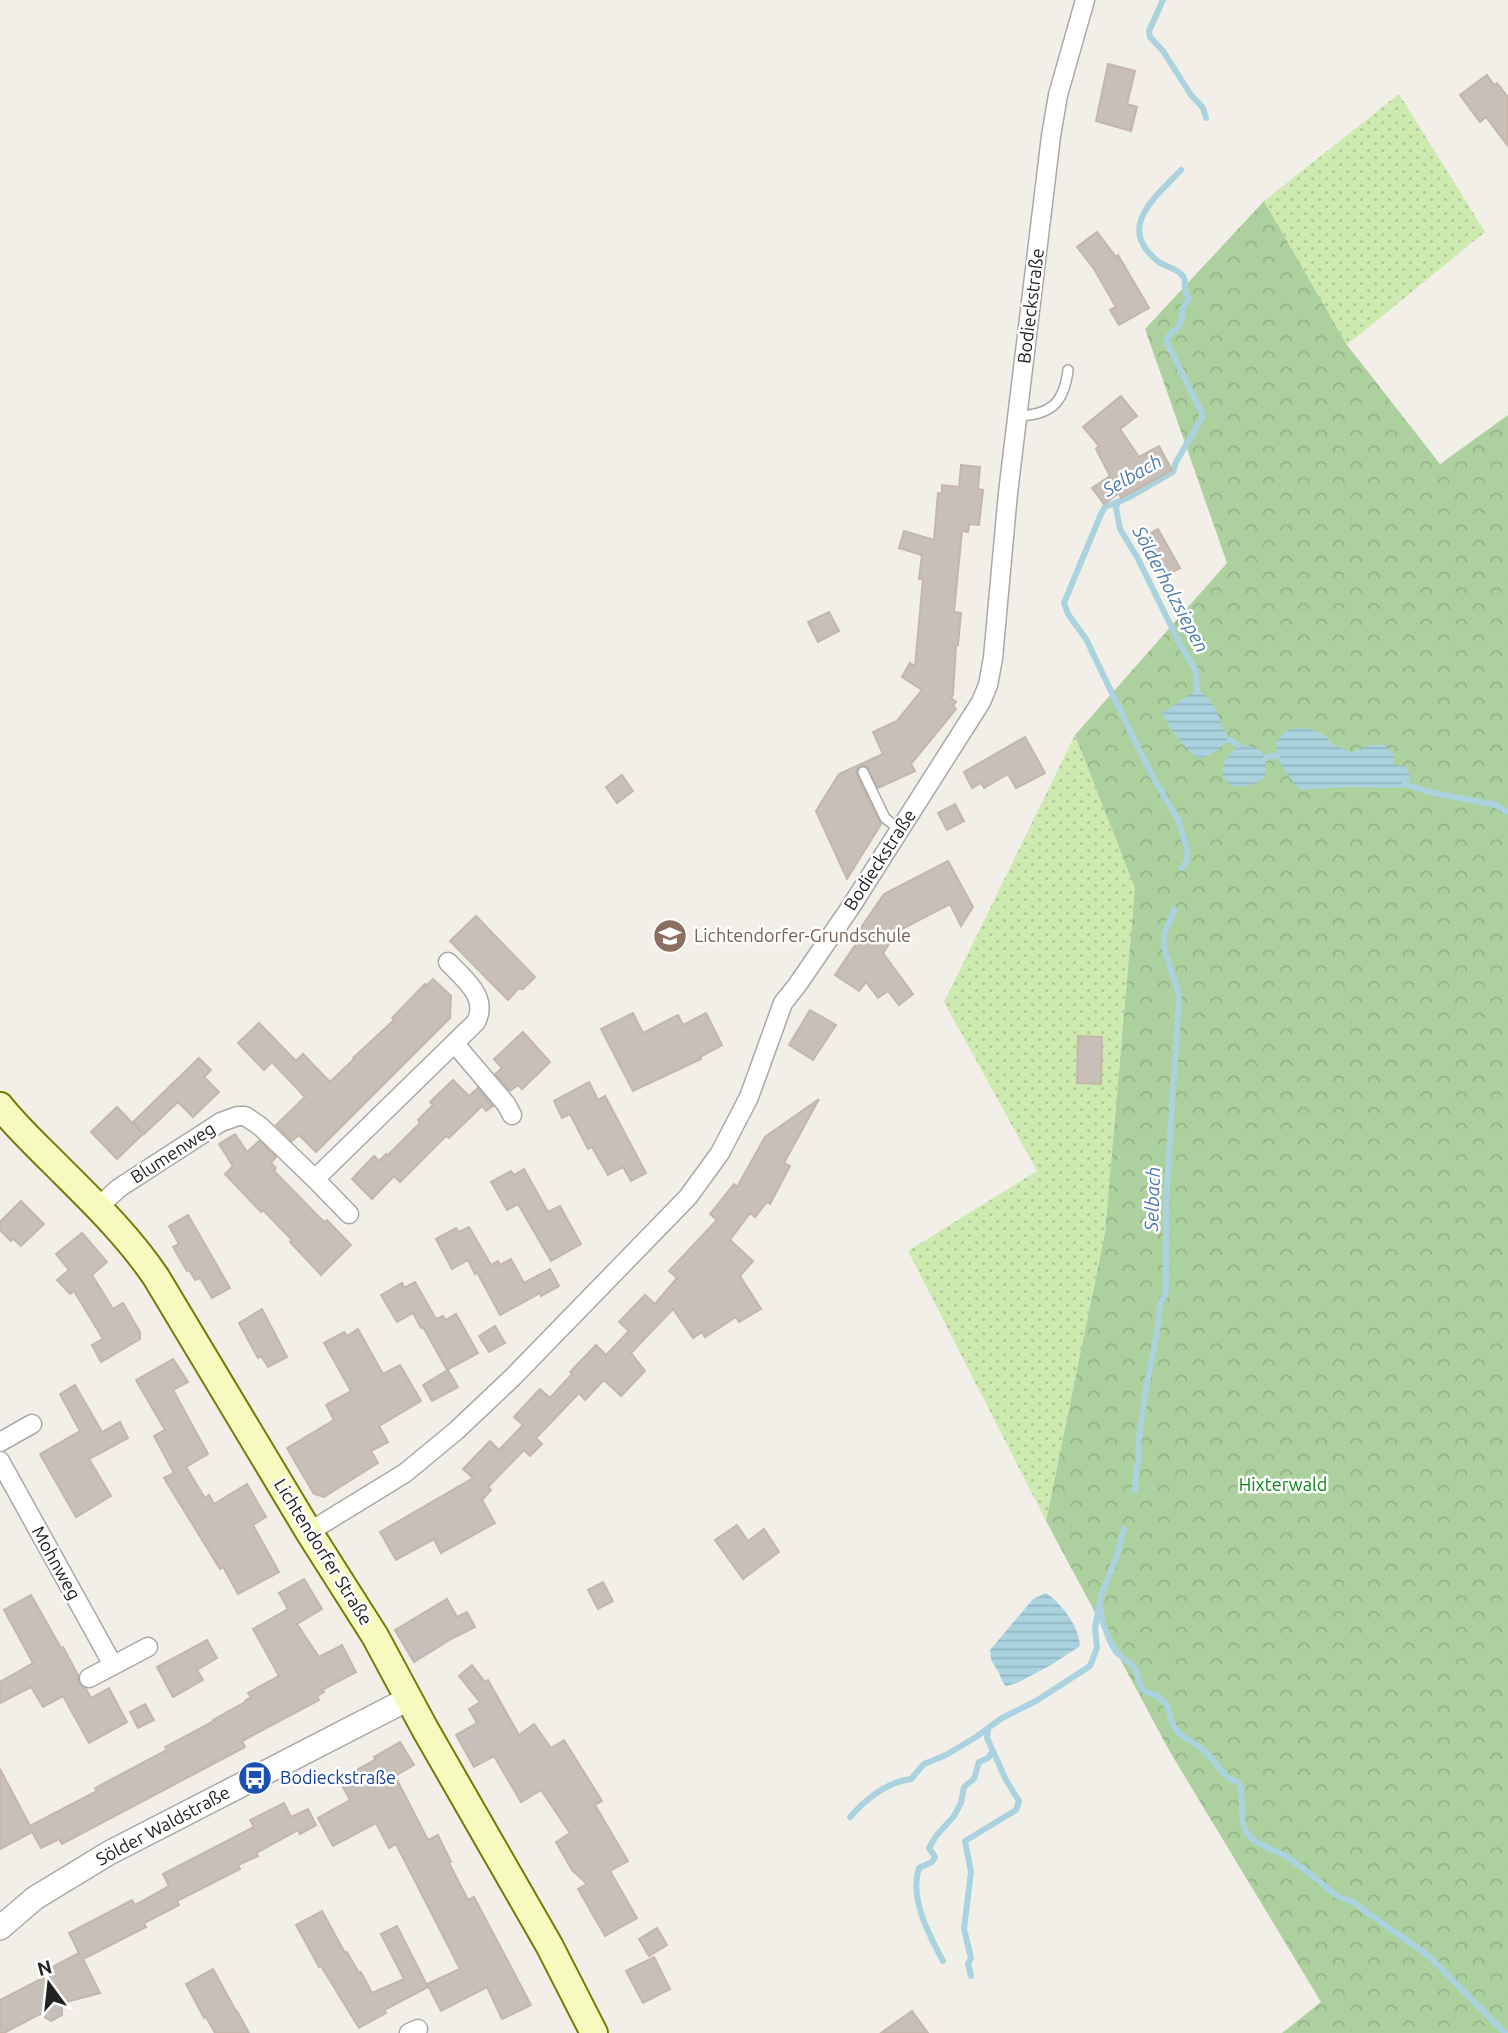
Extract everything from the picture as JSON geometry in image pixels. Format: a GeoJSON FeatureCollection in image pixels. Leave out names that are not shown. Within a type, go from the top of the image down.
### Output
{"type":"FeatureCollection","features":[{"type":"Feature","properties":{"kind":"main road","name":"Lichtendorfer Straße"},"geometry":{"type":"LineString","coordinates":[[0,1107],[98,1207],[141,1255],[156,1278],[375,1636],[408,1699],[549,1945],[594,2033]]}},
{"type":"Feature","properties":{"kind":"street","name":"Bodieckstraße"},"geometry":{"type":"LineString","coordinates":[[309,1532],[405,1473],[457,1430],[513,1377],[688,1197],[720,1153],[749,1097],[783,1003],[842,919],[981,702],[988,685],[993,658],[1017,416],[1051,135],[1058,95],[1085,0]]}},
{"type":"Feature","properties":{"kind":"street"},"geometry":{"type":"LineString","coordinates":[[315,1179],[476,1022],[481,1007],[474,990],[449,962]]}},
{"type":"Feature","properties":{"kind":"street"},"geometry":{"type":"LineString","coordinates":[[455,1044],[506,1104],[512,1115]]}},
{"type":"Feature","properties":{"kind":"street","name":"Blumenweg"},"geometry":{"type":"LineString","coordinates":[[98,1207],[119,1188],[221,1122],[245,1116],[260,1126],[349,1214]]}},
{"type":"Feature","properties":{"kind":"street"},"geometry":{"type":"LineString","coordinates":[[0,1442],[32,1424]]}},
{"type":"Feature","properties":{"kind":"street","name":"Mohnweg"},"geometry":{"type":"LineString","coordinates":[[0,1461],[113,1665]]}},
{"type":"Feature","properties":{"kind":"street"},"geometry":{"type":"LineString","coordinates":[[89,1678],[148,1647]]}},
{"type":"Feature","properties":{"kind":"street","name":"Sölder Waldstraße"},"geometry":{"type":"LineString","coordinates":[[4,1917],[110,1853],[408,1699]]}},
{"type":"Feature","properties":{"kind":"lane"},"geometry":{"type":"LineString","coordinates":[[1017,416],[1044,413],[1051,408],[1066,383],[1068,370]]}},
{"type":"Feature","properties":{"kind":"lane"},"geometry":{"type":"LineString","coordinates":[[863,772],[885,818],[900,830]]}},
{"type":"Feature","properties":{"kind":"green space"},"geometry":{"type":"Polygon","coordinates":[[[1399,94],[1485,232],[1347,345],[1264,201],[1399,94]]]}},
{"type":"Feature","properties":{"kind":"green space","name":"Hixterwald"},"geometry":{"type":"Polygon","coordinates":[[[1264,201],[1347,345],[1440,464],[1508,415],[1508,2033],[1282,2033],[1321,2002],[1170,1752],[1046,1521],[1105,1233],[1135,888],[1075,735],[1227,563],[1145,329],[1264,201]]]}},
{"type":"Feature","properties":{"kind":"green space"},"geometry":{"type":"Polygon","coordinates":[[[1075,735],[1135,888],[1105,1233],[1046,1521],[908,1251],[1037,1171],[944,1002],[1075,735]]]}},
{"type":"Feature","properties":{"kind":"water"},"geometry":{"type":"Polygon","coordinates":[[[1197,690],[1213,705],[1230,740],[1201,758],[1185,746],[1162,713],[1197,690]]]}},
{"type":"Feature","properties":{"kind":"water"},"geometry":{"type":"Polygon","coordinates":[[[1295,728],[1310,729],[1324,735],[1333,745],[1351,752],[1371,745],[1385,745],[1394,755],[1394,765],[1405,766],[1410,780],[1401,788],[1345,787],[1300,790],[1280,763],[1277,754],[1278,739],[1295,728]]]}},
{"type":"Feature","properties":{"kind":"water"},"geometry":{"type":"Polygon","coordinates":[[[1238,745],[1258,749],[1265,761],[1266,776],[1243,787],[1229,784],[1223,773],[1226,758],[1238,745]]]}},
{"type":"Feature","properties":{"kind":"water"},"geometry":{"type":"Polygon","coordinates":[[[1046,1593],[1069,1616],[1077,1631],[1080,1646],[1051,1665],[1006,1686],[992,1662],[990,1650],[1033,1599],[1046,1593]]]}},
{"type":"Feature","properties":{"kind":"building"},"geometry":{"type":"Polygon","coordinates":[[[1108,64],[1135,71],[1127,104],[1137,107],[1131,131],[1096,121],[1108,64]]]}},
{"type":"Feature","properties":{"kind":"building"},"geometry":{"type":"Polygon","coordinates":[[[1487,75],[1508,97],[1508,146],[1486,117],[1480,122],[1460,95],[1487,75]]]}},
{"type":"Feature","properties":{"kind":"building"},"geometry":{"type":"Polygon","coordinates":[[[1097,232],[1116,257],[1118,255],[1149,308],[1119,325],[1110,310],[1116,307],[1094,269],[1077,247],[1097,232]]]}},
{"type":"Feature","properties":{"kind":"building"},"geometry":{"type":"Polygon","coordinates":[[[1121,396],[1137,416],[1120,429],[1139,457],[1159,446],[1172,470],[1121,498],[1119,493],[1104,504],[1092,488],[1110,476],[1096,449],[1099,446],[1083,427],[1121,396]]]}},
{"type":"Feature","properties":{"kind":"building"},"geometry":{"type":"Polygon","coordinates":[[[961,465],[980,467],[978,489],[983,490],[979,525],[969,524],[968,532],[962,531],[954,612],[961,613],[951,698],[956,702],[953,706],[956,709],[911,764],[915,771],[878,788],[867,767],[861,765],[857,769],[857,775],[881,824],[847,879],[816,811],[839,774],[883,754],[873,732],[897,721],[922,690],[902,677],[910,663],[915,666],[923,579],[919,579],[922,555],[899,548],[904,531],[934,540],[938,493],[942,494],[942,485],[959,487],[961,465]]]}},
{"type":"Feature","properties":{"kind":"building"},"geometry":{"type":"Polygon","coordinates":[[[1158,529],[1180,568],[1163,577],[1141,538],[1158,529]]]}},
{"type":"Feature","properties":{"kind":"building"},"geometry":{"type":"Polygon","coordinates":[[[829,612],[839,631],[818,642],[808,622],[829,612]]]}},
{"type":"Feature","properties":{"kind":"building"},"geometry":{"type":"Polygon","coordinates":[[[1025,737],[1045,773],[1016,788],[1008,774],[984,788],[981,783],[972,788],[964,772],[1025,737]]]}},
{"type":"Feature","properties":{"kind":"building"},"geometry":{"type":"Polygon","coordinates":[[[622,775],[633,791],[617,803],[606,787],[622,775]]]}},
{"type":"Feature","properties":{"kind":"building"},"geometry":{"type":"Polygon","coordinates":[[[955,804],[964,821],[947,830],[938,813],[955,804]]]}},
{"type":"Feature","properties":{"kind":"building"},"geometry":{"type":"Polygon","coordinates":[[[948,861],[973,907],[961,926],[950,904],[898,931],[883,953],[913,994],[899,1005],[888,991],[878,998],[866,982],[859,991],[835,975],[864,932],[860,929],[884,894],[948,861]]]}},
{"type":"Feature","properties":{"kind":"building"},"geometry":{"type":"Polygon","coordinates":[[[476,916],[535,977],[508,1000],[450,941],[476,916]]]}},
{"type":"Feature","properties":{"kind":"building"},"geometry":{"type":"Polygon","coordinates":[[[433,979],[451,996],[450,1018],[316,1152],[299,1135],[292,1141],[276,1125],[305,1097],[272,1062],[264,1070],[238,1043],[259,1023],[296,1061],[303,1054],[330,1082],[394,1020],[392,1018],[425,984],[426,986],[433,979]]]}},
{"type":"Feature","properties":{"kind":"building"},"geometry":{"type":"Polygon","coordinates":[[[810,1010],[836,1025],[813,1060],[789,1045],[810,1010]]]}},
{"type":"Feature","properties":{"kind":"building"},"geometry":{"type":"Polygon","coordinates":[[[633,1013],[643,1033],[678,1015],[683,1025],[706,1013],[722,1045],[700,1057],[701,1059],[633,1091],[601,1029],[633,1013]]]}},
{"type":"Feature","properties":{"kind":"building"},"geometry":{"type":"Polygon","coordinates":[[[523,1032],[550,1062],[522,1089],[518,1085],[510,1091],[495,1074],[502,1068],[494,1059],[523,1032]]]}},
{"type":"Feature","properties":{"kind":"building"},"geometry":{"type":"Polygon","coordinates":[[[1078,1036],[1102,1037],[1101,1084],[1077,1083],[1078,1036]]]}},
{"type":"Feature","properties":{"kind":"building"},"geometry":{"type":"Polygon","coordinates":[[[199,1058],[211,1070],[204,1077],[219,1092],[193,1117],[178,1102],[144,1134],[133,1122],[199,1058]]]}},
{"type":"Feature","properties":{"kind":"building"},"geometry":{"type":"Polygon","coordinates":[[[453,1080],[469,1096],[478,1088],[493,1106],[486,1111],[482,1106],[449,1138],[446,1136],[400,1182],[394,1176],[372,1199],[352,1179],[374,1156],[379,1161],[386,1154],[387,1156],[420,1123],[418,1120],[433,1105],[430,1102],[453,1080]]]}},
{"type":"Feature","properties":{"kind":"building"},"geometry":{"type":"Polygon","coordinates":[[[589,1082],[598,1100],[605,1096],[646,1173],[631,1181],[623,1167],[608,1175],[592,1147],[588,1149],[570,1114],[562,1118],[554,1101],[589,1082]]]}},
{"type":"Feature","properties":{"kind":"building"},"geometry":{"type":"Polygon","coordinates":[[[819,1099],[784,1163],[790,1166],[770,1204],[767,1202],[755,1217],[750,1213],[730,1240],[753,1261],[740,1276],[761,1309],[739,1322],[736,1317],[705,1337],[702,1332],[693,1338],[673,1309],[631,1353],[645,1371],[621,1396],[604,1380],[585,1400],[579,1393],[536,1438],[542,1444],[530,1456],[524,1450],[488,1487],[491,1490],[482,1500],[495,1523],[441,1553],[434,1539],[396,1560],[380,1532],[473,1478],[463,1469],[490,1441],[499,1450],[523,1425],[514,1417],[540,1389],[550,1398],[596,1345],[606,1355],[629,1331],[619,1322],[645,1295],[655,1304],[677,1278],[669,1271],[717,1220],[710,1214],[734,1184],[737,1187],[765,1137],[819,1099]]]}},
{"type":"Feature","properties":{"kind":"building"},"geometry":{"type":"Polygon","coordinates":[[[117,1107],[143,1134],[117,1159],[91,1132],[117,1107]]]}},
{"type":"Feature","properties":{"kind":"building"},"geometry":{"type":"Polygon","coordinates":[[[235,1134],[247,1152],[259,1141],[276,1157],[271,1163],[276,1168],[274,1171],[324,1222],[327,1220],[351,1245],[321,1275],[290,1242],[292,1240],[225,1174],[233,1166],[219,1144],[235,1134]]]}},
{"type":"Feature","properties":{"kind":"building"},"geometry":{"type":"Polygon","coordinates":[[[524,1169],[548,1212],[560,1206],[581,1244],[551,1261],[518,1204],[507,1210],[491,1182],[511,1171],[514,1175],[524,1169]]]}},
{"type":"Feature","properties":{"kind":"building"},"geometry":{"type":"Polygon","coordinates":[[[21,1201],[44,1224],[21,1246],[0,1230],[0,1222],[21,1201]]]}},
{"type":"Feature","properties":{"kind":"building"},"geometry":{"type":"Polygon","coordinates":[[[188,1215],[230,1288],[212,1298],[200,1278],[195,1280],[189,1270],[187,1271],[173,1247],[179,1244],[169,1226],[188,1215]]]}},
{"type":"Feature","properties":{"kind":"building"},"geometry":{"type":"Polygon","coordinates":[[[469,1227],[491,1265],[498,1261],[500,1265],[511,1259],[524,1283],[550,1269],[559,1286],[500,1315],[468,1260],[452,1269],[436,1239],[456,1228],[459,1232],[469,1227]]]}},
{"type":"Feature","properties":{"kind":"building"},"geometry":{"type":"Polygon","coordinates":[[[82,1233],[107,1262],[92,1275],[113,1309],[123,1303],[140,1332],[140,1339],[101,1362],[92,1345],[103,1339],[74,1291],[70,1294],[57,1280],[69,1270],[56,1254],[82,1233]]]}},
{"type":"Feature","properties":{"kind":"building"},"geometry":{"type":"Polygon","coordinates":[[[415,1282],[436,1319],[443,1316],[446,1320],[456,1314],[478,1353],[447,1370],[413,1313],[397,1322],[381,1295],[402,1283],[404,1288],[415,1282]]]}},
{"type":"Feature","properties":{"kind":"building"},"geometry":{"type":"Polygon","coordinates":[[[262,1309],[287,1357],[268,1367],[261,1356],[258,1358],[239,1323],[262,1309]]]}},
{"type":"Feature","properties":{"kind":"building"},"geometry":{"type":"Polygon","coordinates":[[[495,1326],[505,1343],[489,1352],[479,1336],[495,1326]]]}},
{"type":"Feature","properties":{"kind":"building"},"geometry":{"type":"Polygon","coordinates":[[[358,1329],[383,1374],[400,1365],[421,1401],[379,1426],[388,1442],[371,1451],[378,1463],[324,1497],[314,1494],[287,1448],[334,1420],[326,1405],[351,1391],[324,1343],[344,1332],[347,1336],[358,1329]]]}},
{"type":"Feature","properties":{"kind":"building"},"geometry":{"type":"Polygon","coordinates":[[[173,1359],[188,1382],[173,1390],[208,1454],[186,1467],[205,1498],[209,1495],[214,1504],[247,1484],[266,1517],[253,1525],[279,1572],[238,1594],[164,1478],[174,1473],[154,1436],[165,1430],[136,1380],[173,1359]]]}},
{"type":"Feature","properties":{"kind":"building"},"geometry":{"type":"Polygon","coordinates":[[[448,1370],[458,1387],[432,1401],[423,1385],[448,1370]]]}},
{"type":"Feature","properties":{"kind":"building"},"geometry":{"type":"Polygon","coordinates":[[[75,1385],[102,1432],[120,1422],[128,1438],[89,1459],[111,1496],[76,1517],[40,1454],[80,1431],[60,1394],[75,1385]]]}},
{"type":"Feature","properties":{"kind":"building"},"geometry":{"type":"Polygon","coordinates":[[[737,1525],[748,1541],[764,1529],[779,1552],[743,1579],[715,1540],[737,1525]]]}},
{"type":"Feature","properties":{"kind":"building"},"geometry":{"type":"Polygon","coordinates":[[[304,1579],[322,1609],[297,1624],[319,1657],[342,1645],[356,1672],[322,1690],[324,1692],[317,1696],[319,1700],[242,1741],[245,1747],[62,1844],[59,1839],[41,1848],[32,1832],[0,1849],[0,1769],[30,1826],[97,1791],[95,1788],[167,1750],[165,1747],[245,1702],[251,1697],[248,1693],[279,1676],[253,1629],[288,1609],[279,1593],[304,1579]]]}},
{"type":"Feature","properties":{"kind":"building"},"geometry":{"type":"Polygon","coordinates":[[[603,1582],[613,1601],[598,1609],[588,1590],[603,1582]]]}},
{"type":"Feature","properties":{"kind":"building"},"geometry":{"type":"Polygon","coordinates":[[[31,1595],[61,1648],[63,1647],[78,1675],[79,1684],[91,1698],[109,1688],[127,1722],[89,1743],[63,1696],[43,1707],[31,1687],[0,1703],[0,1682],[33,1663],[4,1610],[31,1595]]]}},
{"type":"Feature","properties":{"kind":"building"},"geometry":{"type":"Polygon","coordinates":[[[447,1599],[457,1617],[467,1612],[475,1627],[414,1662],[395,1630],[447,1599]]]}},
{"type":"Feature","properties":{"kind":"building"},"geometry":{"type":"Polygon","coordinates":[[[207,1640],[217,1658],[197,1670],[203,1680],[173,1697],[157,1667],[207,1640]]]}},
{"type":"Feature","properties":{"kind":"building"},"geometry":{"type":"Polygon","coordinates":[[[472,1665],[485,1682],[488,1680],[519,1735],[534,1724],[551,1748],[564,1740],[602,1801],[595,1805],[628,1861],[610,1871],[637,1918],[605,1936],[578,1889],[587,1884],[572,1870],[556,1842],[570,1833],[541,1790],[521,1802],[494,1756],[474,1767],[456,1735],[477,1723],[469,1709],[480,1702],[459,1676],[472,1665]]]}},
{"type":"Feature","properties":{"kind":"building"},"geometry":{"type":"Polygon","coordinates":[[[145,1704],[154,1720],[138,1728],[130,1712],[145,1704]]]}},
{"type":"Feature","properties":{"kind":"building"},"geometry":{"type":"Polygon","coordinates":[[[400,1742],[414,1765],[395,1776],[428,1840],[438,1835],[468,1900],[474,1897],[531,2005],[502,2019],[487,1987],[441,2011],[427,1984],[460,1969],[396,1844],[389,1848],[376,1823],[333,1846],[318,1818],[350,1800],[339,1780],[400,1742]]]}},
{"type":"Feature","properties":{"kind":"building"},"geometry":{"type":"Polygon","coordinates":[[[284,1803],[291,1817],[308,1809],[316,1825],[300,1834],[298,1830],[256,1853],[258,1856],[238,1865],[240,1869],[177,1901],[179,1905],[144,1923],[146,1927],[83,1959],[100,1993],[62,2003],[62,2015],[51,2021],[40,2014],[0,2033],[0,2000],[45,1977],[43,1972],[79,1953],[69,1933],[132,1900],[135,1905],[169,1886],[163,1874],[254,1827],[250,1820],[284,1803]]]}},
{"type":"Feature","properties":{"kind":"building"},"geometry":{"type":"Polygon","coordinates":[[[322,1911],[345,1953],[347,1952],[359,1973],[361,1972],[372,1993],[404,1979],[381,1934],[397,1926],[428,1987],[384,2010],[386,2013],[359,2028],[321,1966],[319,1967],[296,1925],[322,1911]]]}},
{"type":"Feature","properties":{"kind":"building"},"geometry":{"type":"Polygon","coordinates":[[[657,1928],[667,1945],[649,1956],[639,1939],[657,1928]]]}},
{"type":"Feature","properties":{"kind":"building"},"geometry":{"type":"Polygon","coordinates":[[[654,1957],[670,1989],[643,2003],[626,1971],[654,1957]]]}},
{"type":"Feature","properties":{"kind":"building"},"geometry":{"type":"Polygon","coordinates":[[[213,1969],[249,2033],[215,2033],[206,2017],[204,2018],[186,1984],[213,1969]]]}},
{"type":"Feature","properties":{"kind":"building"},"geometry":{"type":"Polygon","coordinates":[[[912,2011],[928,2033],[881,2033],[912,2011]]]}},
{"type":"Feature","properties":{"kind":"waterway","name":"Selbach"},"geometry":{"type":"LineString","coordinates":[[1163,0],[1149,31],[1150,37],[1203,108],[1206,118]]}},
{"type":"Feature","properties":{"kind":"waterway","name":"Selbach"},"geometry":{"type":"LineString","coordinates":[[1181,170],[1144,213],[1140,237],[1146,249],[1159,262],[1177,271],[1184,279],[1189,299],[1184,306],[1180,324],[1166,341],[1202,413],[1202,418],[1173,472],[1130,497],[1105,507],[1064,603],[1068,614],[1086,639],[1155,781],[1178,819],[1187,849],[1187,861],[1182,868]]}},
{"type":"Feature","properties":{"kind":"waterway","name":"Sölderholzsiepen"},"geometry":{"type":"LineString","coordinates":[[1118,502],[1116,508],[1120,529],[1196,671],[1197,690]]}},
{"type":"Feature","properties":{"kind":"waterway","name":"Sölderholzsiepen"},"geometry":{"type":"LineString","coordinates":[[1230,740],[1238,745]]}},
{"type":"Feature","properties":{"kind":"waterway","name":"Sölderholzsiepen"},"geometry":{"type":"LineString","coordinates":[[1265,759],[1277,756]]}},
{"type":"Feature","properties":{"kind":"waterway","name":"Sölderholzsiepen"},"geometry":{"type":"LineString","coordinates":[[1405,784],[1429,792],[1496,805],[1508,812]]}},
{"type":"Feature","properties":{"kind":"waterway","name":"Selbach"},"geometry":{"type":"LineString","coordinates":[[1135,1491],[1145,1394],[1160,1303],[1166,1289],[1166,1201],[1179,996],[1167,957],[1164,935],[1174,909]]}},
{"type":"Feature","properties":{"kind":"waterway","name":"Selbach"},"geometry":{"type":"LineString","coordinates":[[850,1817],[877,1792],[911,1779],[924,1764],[946,1755],[1090,1666],[1097,1648],[1095,1628],[1101,1596],[1124,1529]]}},
{"type":"Feature","properties":{"kind":"waterway"},"geometry":{"type":"LineString","coordinates":[[1099,1605],[1110,1641],[1116,1652],[1136,1670],[1140,1685],[1167,1705],[1178,1733],[1204,1750],[1228,1778],[1239,1783],[1242,1820],[1250,1836],[1287,1857],[1334,1894],[1355,1903],[1429,1956],[1505,2033]]}},
{"type":"Feature","properties":{"kind":"waterway"},"geometry":{"type":"LineString","coordinates":[[943,1961],[922,1916],[917,1892],[919,1868],[932,1862],[935,1857],[929,1848],[954,1816],[961,1803],[964,1787],[974,1779],[979,1762],[988,1758],[993,1751],[987,1738],[988,1729]]}},
{"type":"Feature","properties":{"kind":"waterway"},"geometry":{"type":"LineString","coordinates":[[971,1976],[968,1964],[971,1958],[964,1929],[971,1872],[965,1841],[1016,1810],[1019,1801],[993,1751]]}},
{"type":"Feature","properties":{"kind":"place","name":"Lichtendorfer-Grundschule"},"geometry":{"type":"Point","coordinates":[670,936]}},
{"type":"Feature","properties":{"kind":"place","name":"Bodieckstraße"},"geometry":{"type":"Point","coordinates":[255,1778]}}]}
